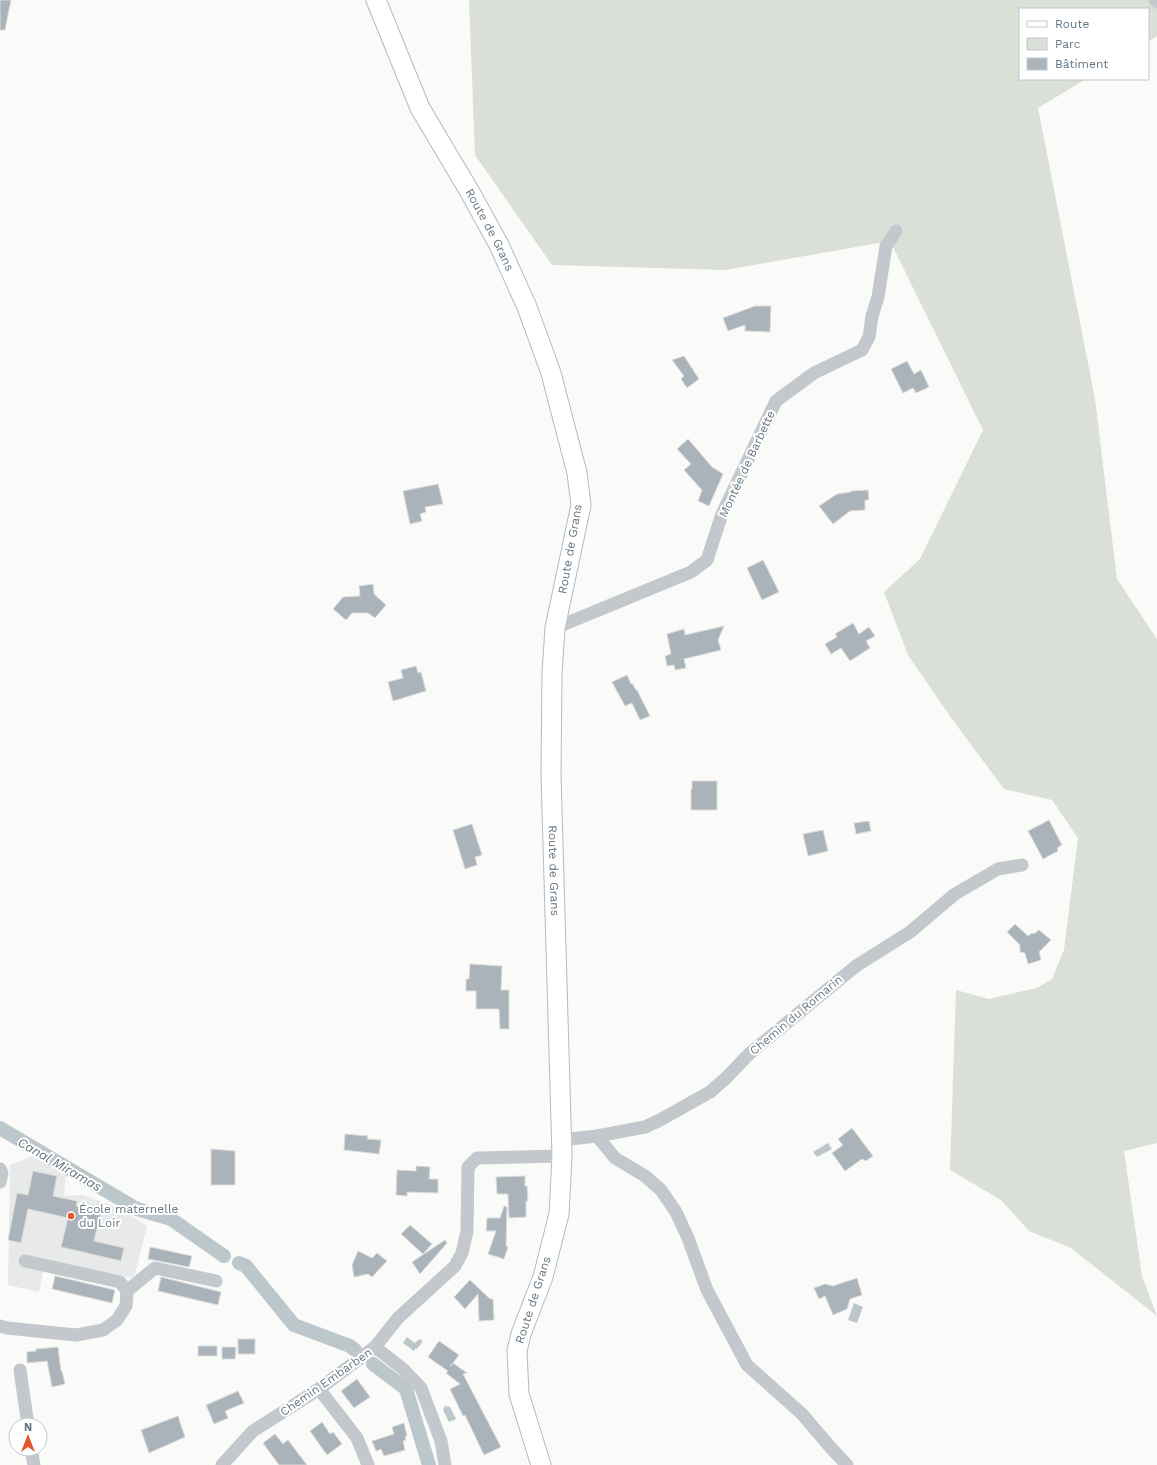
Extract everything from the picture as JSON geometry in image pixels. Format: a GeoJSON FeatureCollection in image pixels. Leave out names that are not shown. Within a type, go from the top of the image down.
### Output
{"type":"FeatureCollection","features":[{"type":"Feature","properties":{"kind":"street","name":"Route de Grans"},"geometry":{"type":"LineString","coordinates":[[376,0],[420,108],[471,194],[499,245],[527,307],[551,372],[577,473],[580,505],[555,628],[552,673],[551,775],[561,1148],[559,1214],[543,1277],[521,1334],[517,1351],[520,1394],[541,1465]]}},
{"type":"Feature","properties":{"kind":"street","name":"Montée de Barbette"},"geometry":{"type":"LineString","coordinates":[[555,628],[691,572],[707,560],[722,514],[776,401],[814,373],[862,350],[869,337],[872,316],[878,297],[886,246],[896,231]]}},
{"type":"Feature","properties":{"kind":"street","name":"Chemin du Romarin"},"geometry":{"type":"LineString","coordinates":[[561,1148],[597,1136],[645,1127],[710,1092],[749,1054],[856,966],[910,932],[955,894],[998,869],[1022,865]]}},
{"type":"Feature","properties":{"kind":"street"},"geometry":{"type":"LineString","coordinates":[[597,1136],[615,1158],[645,1176],[661,1190],[676,1212],[688,1238],[706,1290],[747,1364],[802,1414],[847,1465]]}},
{"type":"Feature","properties":{"kind":"street","name":"Chemin Embarben"},"geometry":{"type":"LineString","coordinates":[[222,1465],[253,1431],[319,1389],[375,1347],[398,1318],[455,1266],[462,1253],[467,1231],[468,1167],[478,1158],[561,1148]]}},
{"type":"Feature","properties":{"kind":"street"},"geometry":{"type":"LineString","coordinates":[[0,1169],[2,1173],[0,1182]]}},
{"type":"Feature","properties":{"kind":"street"},"geometry":{"type":"LineString","coordinates":[[0,1326],[6,1328],[76,1335],[104,1330],[117,1320],[126,1306],[127,1291],[120,1282],[25,1261]]}},
{"type":"Feature","properties":{"kind":"street"},"geometry":{"type":"LineString","coordinates":[[127,1291],[155,1268],[216,1281]]}},
{"type":"Feature","properties":{"kind":"street"},"geometry":{"type":"LineString","coordinates":[[375,1347],[403,1368],[421,1388],[441,1441],[446,1465]]}},
{"type":"Feature","properties":{"kind":"street"},"geometry":{"type":"LineString","coordinates":[[20,1370],[27,1417]]}},
{"type":"Feature","properties":{"kind":"street"},"geometry":{"type":"LineString","coordinates":[[319,1389],[357,1438],[368,1465]]}},
{"type":"Feature","properties":{"kind":"shaded area"},"geometry":{"type":"Polygon","coordinates":[[[828,1143],[832,1149],[817,1157],[813,1152],[828,1143]]]}},
{"type":"Feature","properties":{"kind":"shaded area","name":"École maternelle du Loir"},"geometry":{"type":"Polygon","coordinates":[[[33,1156],[66,1173],[64,1196],[83,1195],[117,1207],[147,1226],[134,1278],[45,1262],[39,1292],[8,1285],[10,1165],[33,1156]]]}},
{"type":"Feature","properties":{"kind":"shaded area"},"geometry":{"type":"Polygon","coordinates":[[[854,1303],[863,1307],[857,1323],[848,1320],[854,1303]]]}},
{"type":"Feature","properties":{"kind":"shaded area"},"geometry":{"type":"Polygon","coordinates":[[[407,1337],[415,1343],[419,1339],[423,1341],[414,1351],[403,1343],[407,1337]]]}},
{"type":"Feature","properties":{"kind":"shaded area"},"geometry":{"type":"Polygon","coordinates":[[[445,1406],[450,1407],[456,1419],[449,1422],[443,1410],[445,1406]]]}},
{"type":"Feature","properties":{"kind":"green space"},"geometry":{"type":"Polygon","coordinates":[[[469,0],[1157,0],[1157,36],[1149,41],[1149,8],[1019,8],[1019,80],[1084,80],[1038,108],[1095,399],[1117,579],[1157,639],[1157,1143],[1124,1151],[1142,1276],[1157,1316],[1071,1248],[1029,1231],[1001,1200],[950,1170],[956,990],[989,999],[1037,988],[1052,979],[1064,950],[1078,838],[1052,800],[1004,789],[952,719],[908,655],[884,592],[920,559],[983,430],[890,241],[725,270],[552,265],[475,155],[469,0]]]}},
{"type":"Feature","properties":{"kind":"building"},"geometry":{"type":"Polygon","coordinates":[[[0,0],[11,0],[5,30],[0,30],[0,0]]]}},
{"type":"Feature","properties":{"kind":"building"},"geometry":{"type":"Polygon","coordinates":[[[755,306],[771,306],[770,332],[745,331],[745,325],[728,331],[723,318],[755,306]]]}},
{"type":"Feature","properties":{"kind":"building"},"geometry":{"type":"Polygon","coordinates":[[[684,356],[699,379],[687,388],[681,379],[684,376],[672,360],[684,356]]]}},
{"type":"Feature","properties":{"kind":"building"},"geometry":{"type":"Polygon","coordinates":[[[907,361],[914,374],[921,370],[929,387],[916,393],[913,388],[903,393],[891,369],[907,361]]]}},
{"type":"Feature","properties":{"kind":"building"},"geometry":{"type":"Polygon","coordinates":[[[688,439],[712,467],[723,474],[709,506],[698,501],[702,490],[684,470],[691,464],[677,449],[688,439]]]}},
{"type":"Feature","properties":{"kind":"building"},"geometry":{"type":"Polygon","coordinates":[[[438,484],[443,504],[425,507],[426,512],[420,514],[422,521],[410,524],[403,491],[438,484]]]}},
{"type":"Feature","properties":{"kind":"building"},"geometry":{"type":"Polygon","coordinates":[[[868,490],[869,500],[865,500],[865,510],[850,511],[833,524],[819,506],[837,494],[868,490]]]}},
{"type":"Feature","properties":{"kind":"building"},"geometry":{"type":"Polygon","coordinates":[[[763,560],[779,592],[762,600],[747,568],[763,560]]]}},
{"type":"Feature","properties":{"kind":"building"},"geometry":{"type":"Polygon","coordinates":[[[373,584],[374,594],[386,605],[375,618],[368,613],[352,613],[346,620],[333,609],[343,597],[360,596],[359,586],[373,584]]]}},
{"type":"Feature","properties":{"kind":"building"},"geometry":{"type":"Polygon","coordinates":[[[853,623],[859,634],[869,627],[875,636],[866,641],[870,648],[850,661],[841,648],[831,654],[825,644],[837,637],[835,634],[853,623]]]}},
{"type":"Feature","properties":{"kind":"building"},"geometry":{"type":"Polygon","coordinates":[[[724,626],[718,640],[721,650],[684,659],[686,668],[675,670],[674,665],[667,666],[665,656],[671,654],[667,634],[684,629],[685,635],[724,626]]]}},
{"type":"Feature","properties":{"kind":"building"},"geometry":{"type":"Polygon","coordinates":[[[416,666],[418,673],[421,672],[426,691],[393,701],[388,682],[403,678],[401,670],[416,666]]]}},
{"type":"Feature","properties":{"kind":"building"},"geometry":{"type":"Polygon","coordinates":[[[627,675],[631,684],[632,683],[637,690],[650,716],[640,720],[632,703],[625,706],[612,682],[627,675]]]}},
{"type":"Feature","properties":{"kind":"building"},"geometry":{"type":"Polygon","coordinates":[[[692,781],[717,781],[717,810],[691,810],[692,781]]]}},
{"type":"Feature","properties":{"kind":"building"},"geometry":{"type":"Polygon","coordinates":[[[1049,820],[1062,845],[1057,848],[1058,851],[1043,859],[1028,831],[1049,820]]]}},
{"type":"Feature","properties":{"kind":"building"},"geometry":{"type":"Polygon","coordinates":[[[869,821],[871,831],[856,834],[854,823],[869,821]]]}},
{"type":"Feature","properties":{"kind":"building"},"geometry":{"type":"Polygon","coordinates":[[[472,824],[482,855],[475,857],[477,865],[465,869],[453,830],[472,824]]]}},
{"type":"Feature","properties":{"kind":"building"},"geometry":{"type":"Polygon","coordinates":[[[823,830],[828,851],[808,856],[803,834],[823,830]]]}},
{"type":"Feature","properties":{"kind":"building"},"geometry":{"type":"Polygon","coordinates":[[[1015,924],[1028,936],[1039,930],[1051,940],[1039,952],[1041,960],[1028,964],[1025,953],[1020,952],[1020,945],[1007,932],[1015,924]]]}},
{"type":"Feature","properties":{"kind":"building"},"geometry":{"type":"Polygon","coordinates":[[[470,964],[502,966],[501,990],[509,990],[509,1029],[500,1029],[499,1009],[476,1009],[476,991],[466,991],[466,979],[469,979],[470,964]]]}},
{"type":"Feature","properties":{"kind":"building"},"geometry":{"type":"Polygon","coordinates":[[[852,1128],[873,1156],[866,1161],[862,1159],[845,1171],[832,1153],[843,1145],[838,1139],[852,1128]]]}},
{"type":"Feature","properties":{"kind":"building"},"geometry":{"type":"Polygon","coordinates":[[[345,1134],[368,1136],[367,1139],[381,1140],[379,1154],[344,1150],[345,1134]]]}},
{"type":"Feature","properties":{"kind":"building"},"geometry":{"type":"Polygon","coordinates":[[[211,1149],[235,1151],[235,1185],[211,1185],[211,1149]]]}},
{"type":"Feature","properties":{"kind":"building"},"geometry":{"type":"Polygon","coordinates":[[[416,1166],[430,1167],[429,1179],[438,1179],[438,1193],[407,1192],[407,1196],[396,1195],[397,1170],[416,1171],[416,1166]]]}},
{"type":"Feature","properties":{"kind":"building"},"geometry":{"type":"Polygon","coordinates":[[[33,1171],[57,1176],[53,1196],[77,1201],[76,1206],[101,1212],[94,1241],[124,1248],[121,1261],[61,1247],[68,1218],[28,1209],[21,1243],[8,1240],[17,1193],[28,1195],[33,1171]]]}},
{"type":"Feature","properties":{"kind":"building"},"geometry":{"type":"Polygon","coordinates":[[[525,1176],[528,1201],[526,1201],[526,1217],[509,1218],[508,1194],[497,1194],[496,1177],[525,1176]]]}},
{"type":"Feature","properties":{"kind":"building"},"geometry":{"type":"Polygon","coordinates":[[[504,1206],[507,1207],[506,1246],[508,1247],[504,1259],[488,1254],[496,1231],[486,1231],[487,1218],[500,1218],[504,1206]]]}},
{"type":"Feature","properties":{"kind":"building"},"geometry":{"type":"Polygon","coordinates":[[[410,1225],[432,1244],[423,1254],[401,1234],[410,1225]]]}},
{"type":"Feature","properties":{"kind":"building"},"geometry":{"type":"Polygon","coordinates":[[[445,1240],[447,1243],[420,1274],[412,1262],[445,1240]]]}},
{"type":"Feature","properties":{"kind":"building"},"geometry":{"type":"Polygon","coordinates":[[[150,1247],[192,1256],[189,1267],[148,1259],[150,1247]]]}},
{"type":"Feature","properties":{"kind":"building"},"geometry":{"type":"Polygon","coordinates":[[[358,1251],[372,1258],[377,1253],[387,1261],[372,1277],[368,1274],[354,1277],[352,1265],[358,1251]]]}},
{"type":"Feature","properties":{"kind":"building"},"geometry":{"type":"Polygon","coordinates":[[[55,1276],[115,1290],[112,1303],[52,1289],[55,1276]]]}},
{"type":"Feature","properties":{"kind":"building"},"geometry":{"type":"Polygon","coordinates":[[[161,1277],[221,1292],[218,1305],[158,1291],[161,1277]]]}},
{"type":"Feature","properties":{"kind":"building"},"geometry":{"type":"Polygon","coordinates":[[[857,1278],[862,1295],[850,1299],[847,1309],[833,1315],[825,1296],[819,1299],[814,1288],[825,1284],[833,1286],[857,1278]]]}},
{"type":"Feature","properties":{"kind":"building"},"geometry":{"type":"Polygon","coordinates":[[[470,1280],[490,1299],[493,1299],[494,1320],[479,1321],[478,1294],[465,1309],[454,1297],[470,1280]]]}},
{"type":"Feature","properties":{"kind":"building"},"geometry":{"type":"Polygon","coordinates":[[[238,1339],[255,1339],[255,1354],[238,1354],[238,1339]]]}},
{"type":"Feature","properties":{"kind":"building"},"geometry":{"type":"Polygon","coordinates":[[[439,1341],[459,1355],[453,1363],[467,1373],[463,1374],[501,1447],[484,1455],[465,1415],[463,1416],[450,1389],[460,1384],[446,1373],[448,1371],[428,1357],[439,1341]]]}},
{"type":"Feature","properties":{"kind":"building"},"geometry":{"type":"Polygon","coordinates":[[[198,1346],[217,1346],[217,1356],[198,1356],[198,1346]]]}},
{"type":"Feature","properties":{"kind":"building"},"geometry":{"type":"Polygon","coordinates":[[[58,1347],[61,1371],[65,1384],[52,1387],[47,1361],[27,1363],[27,1352],[36,1351],[36,1349],[58,1347]]]}},
{"type":"Feature","properties":{"kind":"building"},"geometry":{"type":"Polygon","coordinates":[[[222,1347],[236,1347],[235,1359],[222,1359],[222,1347]]]}},
{"type":"Feature","properties":{"kind":"building"},"geometry":{"type":"Polygon","coordinates":[[[357,1379],[370,1397],[354,1408],[341,1391],[357,1379]]]}},
{"type":"Feature","properties":{"kind":"building"},"geometry":{"type":"Polygon","coordinates":[[[238,1391],[244,1403],[225,1411],[228,1418],[214,1424],[206,1405],[238,1391]]]}},
{"type":"Feature","properties":{"kind":"building"},"geometry":{"type":"Polygon","coordinates":[[[178,1416],[185,1437],[149,1453],[141,1430],[178,1416]]]}},
{"type":"Feature","properties":{"kind":"building"},"geometry":{"type":"Polygon","coordinates":[[[322,1422],[330,1434],[333,1432],[342,1444],[327,1455],[310,1431],[322,1422]]]}},
{"type":"Feature","properties":{"kind":"building"},"geometry":{"type":"Polygon","coordinates":[[[404,1423],[407,1436],[405,1437],[406,1440],[403,1441],[405,1450],[384,1456],[381,1449],[376,1451],[372,1441],[394,1434],[392,1427],[404,1423]]]}},
{"type":"Feature","properties":{"kind":"building"},"geometry":{"type":"Polygon","coordinates":[[[275,1434],[283,1444],[288,1440],[307,1465],[279,1465],[263,1443],[275,1434]]]}},
{"type":"Feature","properties":{"kind":"waterway","name":"Canal Miramas"},"geometry":{"type":"LineString","coordinates":[[0,1128],[137,1209],[171,1219],[224,1256]]}},
{"type":"Feature","properties":{"kind":"waterway","name":"Canal Miramas"},"geometry":{"type":"LineString","coordinates":[[239,1263],[246,1266],[294,1325],[350,1346],[355,1350]]}},
{"type":"Feature","properties":{"kind":"waterway","name":"Canal Miramas"},"geometry":{"type":"LineString","coordinates":[[373,1364],[406,1389],[429,1465]]}},
{"type":"Feature","properties":{"kind":"place","name":"École maternelle du Loir"},"geometry":{"type":"Point","coordinates":[71,1216]}}]}
